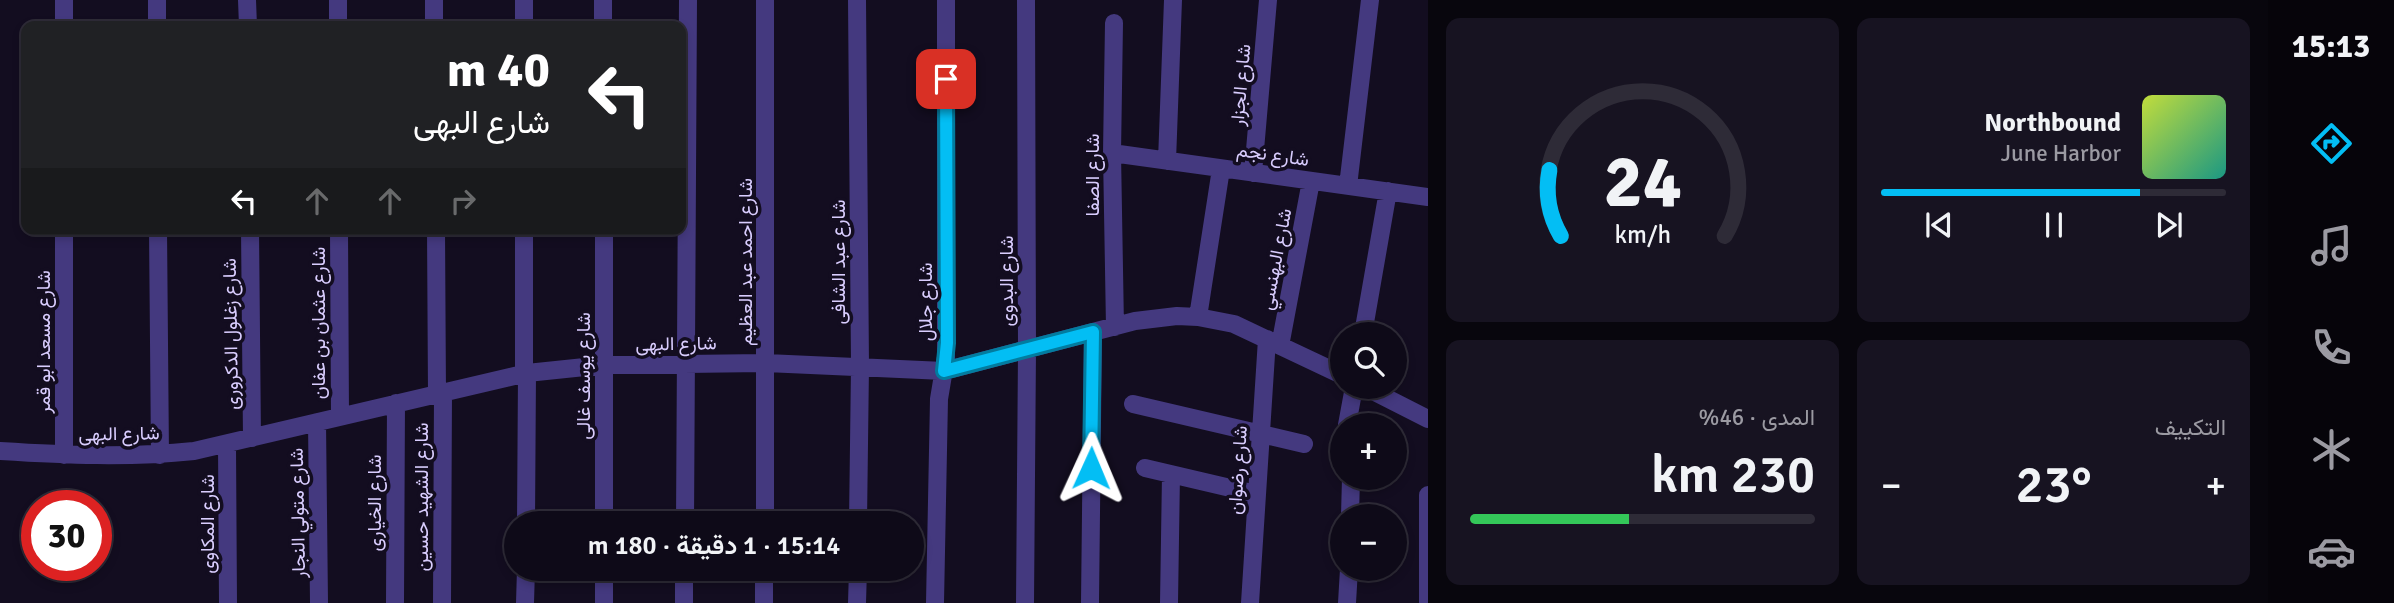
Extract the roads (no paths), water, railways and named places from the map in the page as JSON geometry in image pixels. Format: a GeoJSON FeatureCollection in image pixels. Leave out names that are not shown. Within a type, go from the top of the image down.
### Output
{"type":"FeatureCollection","features":[{"type":"Feature","properties":{"kind":"street"},"geometry":{"type":"LineString","coordinates":[[64,0],[64,21]]}},
{"type":"Feature","properties":{"kind":"street"},"geometry":{"type":"LineString","coordinates":[[157,0],[157,21]]}},
{"type":"Feature","properties":{"kind":"street"},"geometry":{"type":"LineString","coordinates":[[247,0],[247,21]]}},
{"type":"Feature","properties":{"kind":"street"},"geometry":{"type":"LineString","coordinates":[[338,0],[338,21]]}},
{"type":"Feature","properties":{"kind":"street"},"geometry":{"type":"LineString","coordinates":[[434,0],[434,21]]}},
{"type":"Feature","properties":{"kind":"street"},"geometry":{"type":"LineString","coordinates":[[524,0],[524,21]]}},
{"type":"Feature","properties":{"kind":"street"},"geometry":{"type":"LineString","coordinates":[[603,0],[603,21]]}},
{"type":"Feature","properties":{"kind":"street"},"geometry":{"type":"LineString","coordinates":[[685,511],[688,0]]}},
{"type":"Feature","properties":{"kind":"street","name":"شارع احمد عبد العظيم"},"geometry":{"type":"LineString","coordinates":[[765,0],[765,511]]}},
{"type":"Feature","properties":{"kind":"street","name":"شارع عبد الشافى"},"geometry":{"type":"LineString","coordinates":[[857,0],[860,366],[858,511]]}},
{"type":"Feature","properties":{"kind":"street","name":"شارع جلال"},"geometry":{"type":"LineString","coordinates":[[935,603],[939,398],[947,343],[946,0]]}},
{"type":"Feature","properties":{"kind":"street","name":"شارع البدوى"},"geometry":{"type":"LineString","coordinates":[[1025,603],[1026,0]]}},
{"type":"Feature","properties":{"kind":"street"},"geometry":{"type":"LineString","coordinates":[[1167,161],[1173,0]]}},
{"type":"Feature","properties":{"kind":"street","name":"شارع الجزار"},"geometry":{"type":"LineString","coordinates":[[1254,173],[1268,0]]}},
{"type":"Feature","properties":{"kind":"street"},"geometry":{"type":"LineString","coordinates":[[1348,186],[1370,0]]}},
{"type":"Feature","properties":{"kind":"street","name":"شارع الصفا"},"geometry":{"type":"LineString","coordinates":[[1114,23],[1112,153],[1115,327]]}},
{"type":"Feature","properties":{"kind":"street","name":"شارع نجم"},"geometry":{"type":"LineString","coordinates":[[1112,153],[1428,197]]}},
{"type":"Feature","properties":{"kind":"street"},"geometry":{"type":"LineString","coordinates":[[1198,317],[1221,169]]}},
{"type":"Feature","properties":{"kind":"street","name":"شارع البهنسي"},"geometry":{"type":"LineString","coordinates":[[1273,342],[1311,181]]}},
{"type":"Feature","properties":{"kind":"street"},"geometry":{"type":"LineString","coordinates":[[1365,322],[1388,191]]}},
{"type":"Feature","properties":{"kind":"street","name":"شارع مسعد ابو قمر"},"geometry":{"type":"LineString","coordinates":[[64,235],[64,455]]}},
{"type":"Feature","properties":{"kind":"street"},"geometry":{"type":"LineString","coordinates":[[158,235],[160,455]]}},
{"type":"Feature","properties":{"kind":"street","name":"شارع زغلول الدكرورى"},"geometry":{"type":"LineString","coordinates":[[250,235],[252,438]]}},
{"type":"Feature","properties":{"kind":"street","name":"شارع عثمان بن عفان"},"geometry":{"type":"LineString","coordinates":[[339,235],[340,416]]}},
{"type":"Feature","properties":{"kind":"street","name":"شارع الشهيد حسين"},"geometry":{"type":"LineString","coordinates":[[436,235],[442,603]]}},
{"type":"Feature","properties":{"kind":"street"},"geometry":{"type":"LineString","coordinates":[[524,235],[526,511]]}},
{"type":"Feature","properties":{"kind":"street","name":"شارع يوسف غالى"},"geometry":{"type":"LineString","coordinates":[[604,235],[604,511]]}},
{"type":"Feature","properties":{"kind":"street","name":"شارع البهى"},"geometry":{"type":"LineString","coordinates":[[0,451],[64,455],[160,455],[227,444],[525,373],[604,365],[766,363],[944,371],[1156,317],[1198,317],[1234,324],[1330,369]]}},
{"type":"Feature","properties":{"kind":"street"},"geometry":{"type":"LineString","coordinates":[[1090,603],[1093,332]]}},
{"type":"Feature","properties":{"kind":"street","name":"شارع رضوان"},"geometry":{"type":"LineString","coordinates":[[1250,603],[1260,434],[1273,342]]}},
{"type":"Feature","properties":{"kind":"street"},"geometry":{"type":"LineString","coordinates":[[1389,399],[1428,419]]}},
{"type":"Feature","properties":{"kind":"street","name":"شارع الخيارى"},"geometry":{"type":"LineString","coordinates":[[395,603],[396,403]]}},
{"type":"Feature","properties":{"kind":"street"},"geometry":{"type":"LineString","coordinates":[[1133,404],[1304,444]]}},
{"type":"Feature","properties":{"kind":"street","name":"شارع متولي النجار"},"geometry":{"type":"LineString","coordinates":[[317,422],[318,603]]}},
{"type":"Feature","properties":{"kind":"street","name":"شارع المكاوى"},"geometry":{"type":"LineString","coordinates":[[227,444],[228,603]]}},
{"type":"Feature","properties":{"kind":"street"},"geometry":{"type":"LineString","coordinates":[[1145,468],[1256,494]]}},
{"type":"Feature","properties":{"kind":"street"},"geometry":{"type":"LineString","coordinates":[[1169,603],[1171,474]]}},
{"type":"Feature","properties":{"kind":"street"},"geometry":{"type":"LineString","coordinates":[[1428,495],[1428,603]]}},
{"type":"Feature","properties":{"kind":"street"},"geometry":{"type":"LineString","coordinates":[[525,603],[526,581]]}},
{"type":"Feature","properties":{"kind":"street"},"geometry":{"type":"LineString","coordinates":[[604,581],[604,603]]}},
{"type":"Feature","properties":{"kind":"street"},"geometry":{"type":"LineString","coordinates":[[684,581],[684,603]]}},
{"type":"Feature","properties":{"kind":"street"},"geometry":{"type":"LineString","coordinates":[[764,581],[764,603]]}},
{"type":"Feature","properties":{"kind":"street"},"geometry":{"type":"LineString","coordinates":[[857,603],[858,581]]}},
{"type":"Feature","properties":{"kind":"street"},"geometry":{"type":"LineString","coordinates":[[1348,603],[1349,581]]}}]}
